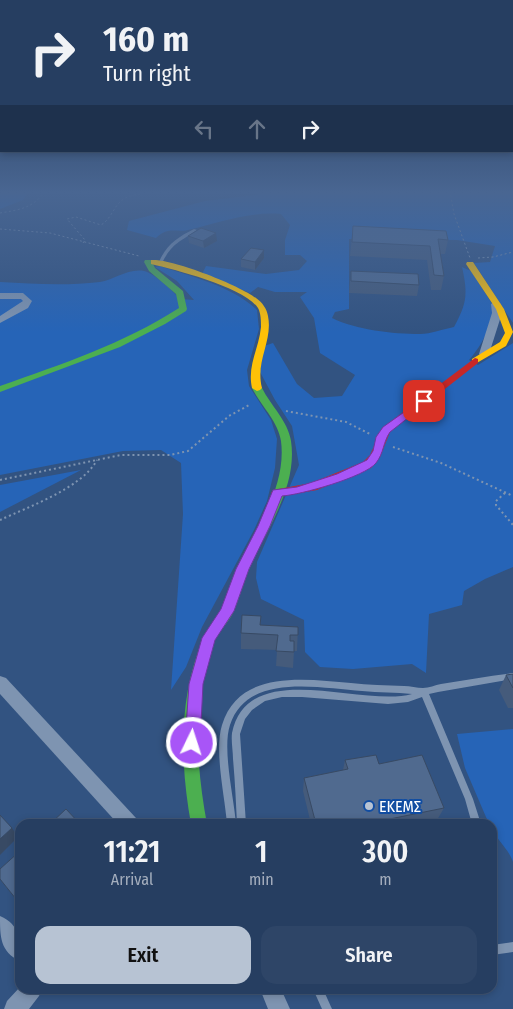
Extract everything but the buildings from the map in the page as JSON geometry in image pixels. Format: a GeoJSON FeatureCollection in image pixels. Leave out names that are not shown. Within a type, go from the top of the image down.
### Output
{"type":"FeatureCollection","features":[{"type":"Feature","properties":{"kind":"street"},"geometry":{"type":"LineString","coordinates":[[277,493],[298,491],[341,476],[370,463],[378,451],[381,437],[386,430],[484,354],[503,344],[509,338],[510,330],[470,261]]}},
{"type":"Feature","properties":{"kind":"street"},"geometry":{"type":"LineString","coordinates":[[0,389],[143,334],[170,319],[183,309],[184,299],[178,289],[151,268],[148,262],[156,262],[238,292],[258,303],[263,311],[265,322],[253,367],[254,383],[263,401],[281,423],[286,443],[277,493],[264,526],[243,569],[227,611],[209,638],[196,684],[191,763],[196,819]]}},
{"type":"Feature","properties":{"kind":"street"},"geometry":{"type":"LineString","coordinates":[[0,296],[23,296],[28,301],[25,306],[0,320]]}},
{"type":"Feature","properties":{"kind":"street"},"geometry":{"type":"LineString","coordinates":[[484,354],[497,313],[496,304]]}},
{"type":"Feature","properties":{"kind":"street"},"geometry":{"type":"LineString","coordinates":[[0,682],[125,819]]}},
{"type":"Feature","properties":{"kind":"street"},"geometry":{"type":"LineString","coordinates":[[0,926],[15,945]]}},
{"type":"Feature","properties":{"kind":"street"},"geometry":{"type":"LineString","coordinates":[[15,1009],[28,994]]}},
{"type":"Feature","properties":{"kind":"street"},"geometry":{"type":"LineString","coordinates":[[272,994],[279,1009]]}},
{"type":"Feature","properties":{"kind":"lane"},"geometry":{"type":"LineString","coordinates":[[156,262],[180,238]]}},
{"type":"Feature","properties":{"kind":"lane"},"geometry":{"type":"LineString","coordinates":[[242,819],[236,734],[248,708],[261,698],[284,693],[365,700],[407,699],[438,688],[513,676]]}},
{"type":"Feature","properties":{"kind":"lane"},"geometry":{"type":"LineString","coordinates":[[231,819],[224,748],[226,725],[234,708],[248,695],[266,686],[282,683],[376,689],[404,688],[424,692]]}},
{"type":"Feature","properties":{"kind":"lane"},"geometry":{"type":"LineString","coordinates":[[282,683],[284,693]]}},
{"type":"Feature","properties":{"kind":"lane"},"geometry":{"type":"LineString","coordinates":[[424,692],[475,819]]}},
{"type":"Feature","properties":{"kind":"lane"},"geometry":{"type":"LineString","coordinates":[[497,949],[513,947]]}},
{"type":"Feature","properties":{"kind":"lane"},"geometry":{"type":"LineString","coordinates":[[320,994],[327,1009]]}},
{"type":"Feature","properties":{"kind":"path"},"geometry":{"type":"LineString","coordinates":[[67,238],[156,262]]}},
{"type":"Feature","properties":{"kind":"path"},"geometry":{"type":"LineString","coordinates":[[84,238],[84,243]]}},
{"type":"Feature","properties":{"kind":"path"},"geometry":{"type":"LineString","coordinates":[[462,238],[470,261],[513,252]]}},
{"type":"Feature","properties":{"kind":"path"},"geometry":{"type":"LineString","coordinates":[[0,480],[121,455],[170,455],[188,451],[229,416],[249,404],[263,401]]}},
{"type":"Feature","properties":{"kind":"path"},"geometry":{"type":"LineString","coordinates":[[271,410],[279,409],[346,422],[362,428],[380,444],[441,463],[513,496]]}},
{"type":"Feature","properties":{"kind":"path"},"geometry":{"type":"LineString","coordinates":[[0,520],[61,490],[90,471],[96,465],[97,460]]}},
{"type":"Feature","properties":{"kind":"path"},"geometry":{"type":"LineString","coordinates":[[506,493],[496,501],[496,505],[513,525]]}},
{"type":"Feature","properties":{"kind":"shaded area"},"geometry":{"type":"Polygon","coordinates":[[[286,238],[513,238],[513,323],[474,263],[490,262],[495,246],[457,240],[349,239],[349,309],[335,312],[332,318],[352,326],[398,333],[424,334],[454,327],[462,311],[466,292],[462,267],[471,271],[493,305],[493,312],[486,334],[469,360],[478,365],[513,343],[513,567],[485,579],[464,591],[462,605],[429,614],[426,673],[412,664],[353,669],[320,667],[305,652],[304,620],[261,599],[256,578],[257,562],[299,465],[292,426],[260,372],[264,346],[273,343],[297,384],[314,398],[342,396],[355,375],[320,353],[314,318],[300,297],[307,292],[275,292],[258,287],[250,293],[202,274],[206,266],[266,274],[299,270],[307,261],[300,255],[285,255],[286,238]]]}},
{"type":"Feature","properties":{"kind":"shaded area"},"geometry":{"type":"Polygon","coordinates":[[[160,266],[224,288],[257,310],[259,329],[247,370],[249,386],[271,420],[277,439],[275,468],[267,501],[254,530],[202,627],[186,667],[171,690],[183,514],[181,463],[161,450],[123,451],[0,475],[0,282],[75,284],[100,282],[132,271],[144,271],[158,279],[180,299],[194,300],[177,281],[155,267],[160,266]]]}},
{"type":"Feature","properties":{"kind":"shaded area"},"geometry":{"type":"Polygon","coordinates":[[[81,470],[0,512],[0,485],[81,470]]]}},
{"type":"Feature","properties":{"kind":"shaded area"},"geometry":{"type":"Polygon","coordinates":[[[513,729],[513,862],[497,836],[497,819],[487,819],[465,768],[457,734],[513,729]]]}},
{"type":"Feature","properties":{"kind":"traffic: fast"},"geometry":{"type":"LineString","coordinates":[[0,389],[71,364],[140,335],[183,309],[180,293],[152,269],[148,262],[154,262]]}},
{"type":"Feature","properties":{"kind":"traffic: fast"},"geometry":{"type":"LineString","coordinates":[[198,819],[192,779],[191,729],[193,705],[202,658],[210,637],[227,612],[241,573],[272,509],[279,492],[287,458],[284,433],[278,420],[257,388]]}},
{"type":"Feature","properties":{"kind":"traffic: slow"},"geometry":{"type":"LineString","coordinates":[[154,262],[194,273],[227,285],[253,299],[262,308],[265,328],[254,372],[257,388]]}},
{"type":"Feature","properties":{"kind":"traffic: slow"},"geometry":{"type":"LineString","coordinates":[[470,264],[500,309],[509,333],[503,344],[475,361]]}},
{"type":"Feature","properties":{"kind":"traffic: jam"},"geometry":{"type":"LineString","coordinates":[[277,493],[313,487],[367,465],[375,457],[386,430],[475,361]]}},
{"type":"Feature","properties":{"kind":"place","name":"ΕΚΕΜΣ"},"geometry":{"type":"Point","coordinates":[369,806]}},
{"type":"Feature","properties":{"kind":"route"},"geometry":{"type":"LineString","coordinates":[[192,743],[196,684],[209,638],[227,611],[243,569],[264,526],[277,493],[298,491],[341,476],[370,463],[378,451],[381,437],[386,430],[424,401]]}}]}
